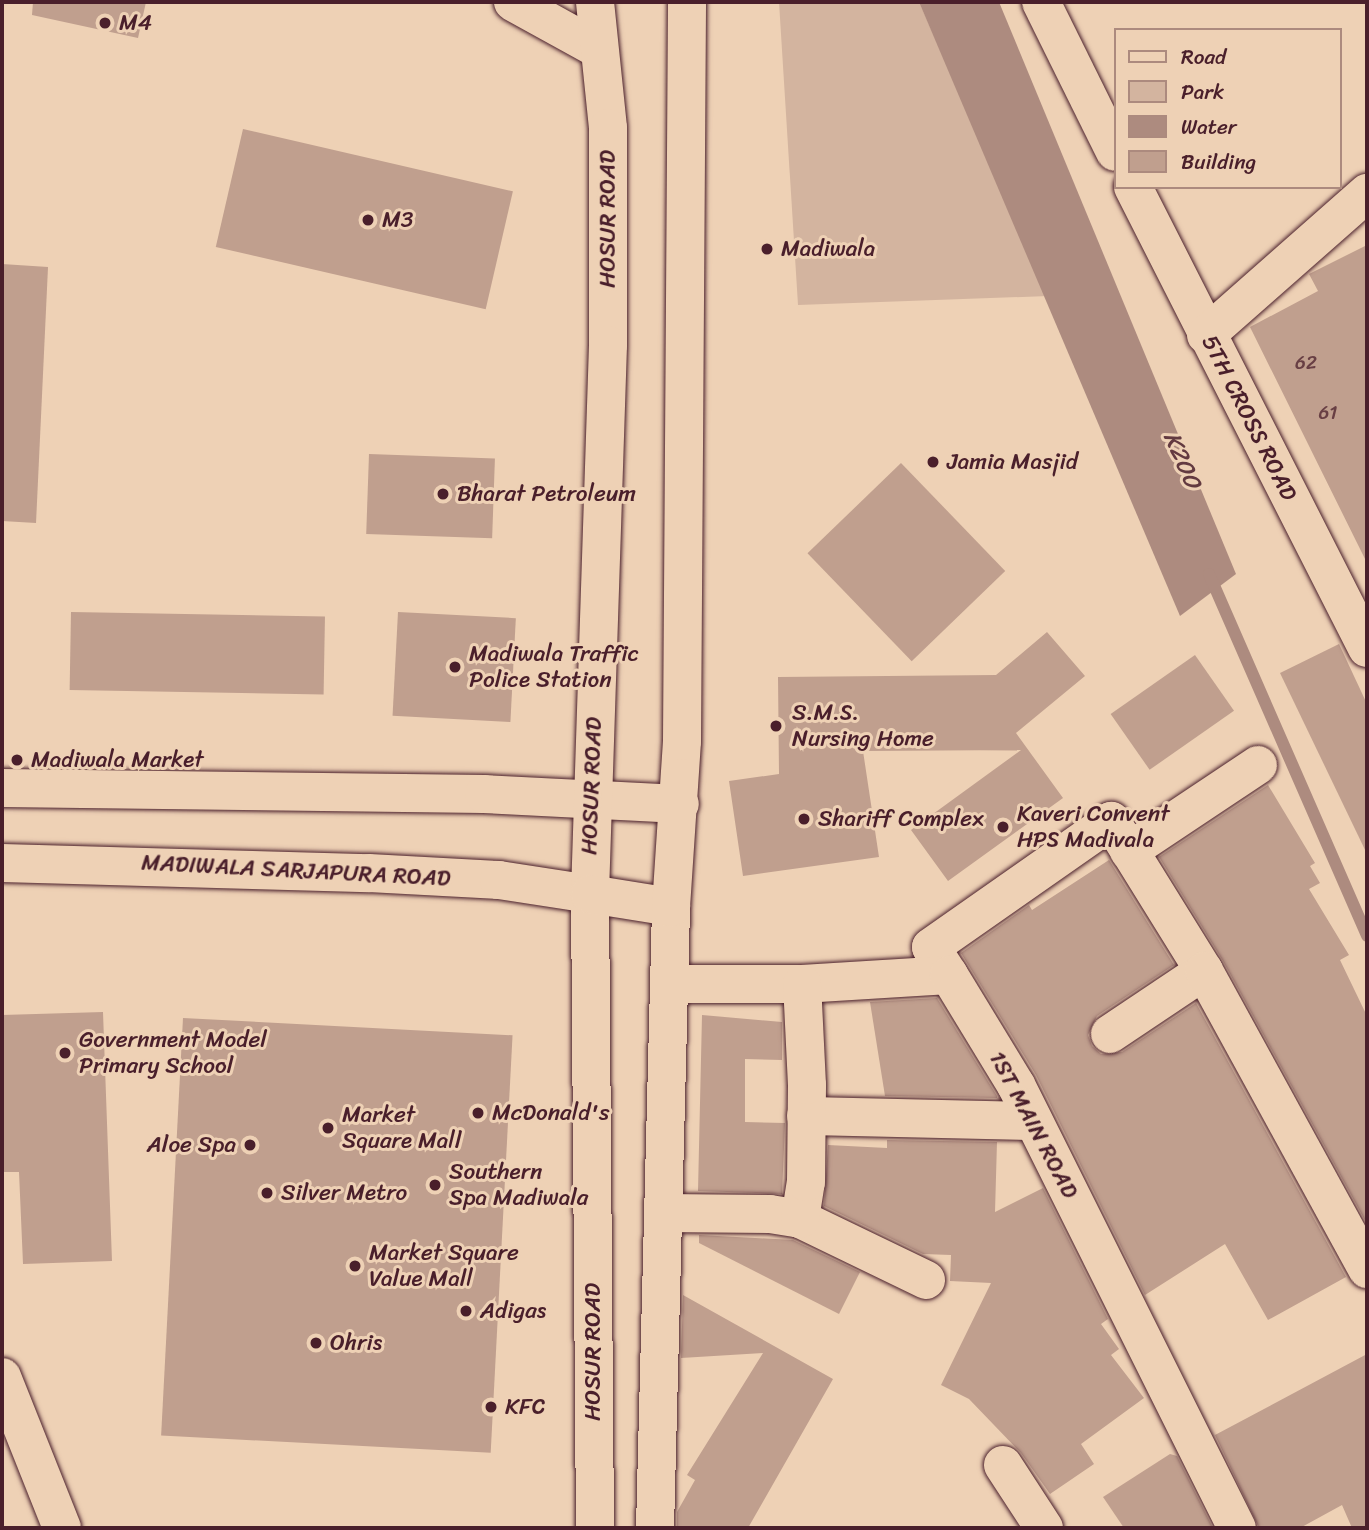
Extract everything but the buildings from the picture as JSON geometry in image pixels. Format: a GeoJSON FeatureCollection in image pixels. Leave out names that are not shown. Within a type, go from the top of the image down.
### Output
{"type":"FeatureCollection","features":[{"type":"Feature","properties":{"kind":"main road"},"geometry":{"type":"LineString","coordinates":[[513,2],[598,49]]}},
{"type":"Feature","properties":{"kind":"main road","name":"HOSUR ROAD"},"geometry":{"type":"LineString","coordinates":[[595,1528],[590,799],[608,345],[608,128],[598,49],[596,2]]}},
{"type":"Feature","properties":{"kind":"main road"},"geometry":{"type":"LineString","coordinates":[[655,1528],[671,907],[680,804],[687,2]]}},
{"type":"Feature","properties":{"kind":"main road"},"geometry":{"type":"LineString","coordinates":[[1041,2],[1114,150]]}},
{"type":"Feature","properties":{"kind":"main road","name":"5TH CROSS ROAD"},"geometry":{"type":"LineString","coordinates":[[1134,189],[1367,648]]}},
{"type":"Feature","properties":{"kind":"main road"},"geometry":{"type":"LineString","coordinates":[[1206,335],[1367,193]]}},
{"type":"Feature","properties":{"kind":"main road"},"geometry":{"type":"LineString","coordinates":[[1258,765],[1129,850],[1204,971],[1367,1269]]}},
{"type":"Feature","properties":{"kind":"main road"},"geometry":{"type":"LineString","coordinates":[[2,788],[590,799],[680,804]]}},
{"type":"Feature","properties":{"kind":"main road","name":"1ST MAIN ROAD"},"geometry":{"type":"LineString","coordinates":[[1129,850],[1111,821],[931,947],[1033,1121],[1237,1528]]}},
{"type":"Feature","properties":{"kind":"main road","name":"MADIWALA SARJAPURA ROAD"},"geometry":{"type":"LineString","coordinates":[[2,863],[369,873],[499,880],[671,907]]}},
{"type":"Feature","properties":{"kind":"main road"},"geometry":{"type":"LineString","coordinates":[[1110,1034],[1204,971]]}},
{"type":"Feature","properties":{"kind":"main road"},"geometry":{"type":"LineString","coordinates":[[669,984],[802,984],[949,975]]}},
{"type":"Feature","properties":{"kind":"main road"},"geometry":{"type":"LineString","coordinates":[[800,1219],[806,1116],[802,984]]}},
{"type":"Feature","properties":{"kind":"main road"},"geometry":{"type":"LineString","coordinates":[[806,1116],[1033,1121]]}},
{"type":"Feature","properties":{"kind":"main road"},"geometry":{"type":"LineString","coordinates":[[663,1213],[770,1214],[800,1219],[926,1280]]}},
{"type":"Feature","properties":{"kind":"main road"},"geometry":{"type":"LineString","coordinates":[[6,1397],[62,1528]]}},
{"type":"Feature","properties":{"kind":"main road"},"geometry":{"type":"LineString","coordinates":[[1003,1465],[1044,1528]]}},
{"type":"Feature","properties":{"kind":"green space"},"geometry":{"type":"Polygon","coordinates":[[[779,2],[919,2],[1048,296],[798,305],[779,2]]]}},
{"type":"Feature","properties":{"kind":"water"},"geometry":{"type":"Polygon","coordinates":[[[919,2],[999,2],[1236,574],[1180,616],[919,2]]]}},
{"type":"Feature","properties":{"kind":"waterway","name":"K200"},"geometry":{"type":"LineString","coordinates":[[1209,574],[1367,936]]}},
{"type":"Feature","properties":{"kind":"place","name":"M4"},"geometry":{"type":"Point","coordinates":[105,23]}},
{"type":"Feature","properties":{"kind":"place","name":"M3"},"geometry":{"type":"Point","coordinates":[368,220]}},
{"type":"Feature","properties":{"kind":"place","name":"Madiwala"},"geometry":{"type":"Point","coordinates":[767,249]}},
{"type":"Feature","properties":{"kind":"place","name":"Jamia Masjid"},"geometry":{"type":"Point","coordinates":[933,462]}},
{"type":"Feature","properties":{"kind":"place","name":"Bharat Petroleum"},"geometry":{"type":"Point","coordinates":[443,494]}},
{"type":"Feature","properties":{"kind":"place","name":"Madiwala Traffic Police Station"},"geometry":{"type":"Point","coordinates":[455,667]}},
{"type":"Feature","properties":{"kind":"place","name":"S.M.S. Nursing Home"},"geometry":{"type":"Point","coordinates":[776,726]}},
{"type":"Feature","properties":{"kind":"place","name":"Madiwala Market"},"geometry":{"type":"Point","coordinates":[17,760]}},
{"type":"Feature","properties":{"kind":"place","name":"Shariff Complex"},"geometry":{"type":"Point","coordinates":[804,819]}},
{"type":"Feature","properties":{"kind":"place","name":"Kaveri Convent HPS Madivala"},"geometry":{"type":"Point","coordinates":[1003,827]}},
{"type":"Feature","properties":{"kind":"place","name":"Government Model Primary School"},"geometry":{"type":"Point","coordinates":[65,1053]}},
{"type":"Feature","properties":{"kind":"place","name":"McDonald's"},"geometry":{"type":"Point","coordinates":[478,1113]}},
{"type":"Feature","properties":{"kind":"place","name":"Market Square Mall"},"geometry":{"type":"Point","coordinates":[328,1128]}},
{"type":"Feature","properties":{"kind":"place","name":"Aloe Spa"},"geometry":{"type":"Point","coordinates":[250,1145]}},
{"type":"Feature","properties":{"kind":"place","name":"Southern Spa Madiwala"},"geometry":{"type":"Point","coordinates":[435,1185]}},
{"type":"Feature","properties":{"kind":"place","name":"Silver Metro"},"geometry":{"type":"Point","coordinates":[267,1193]}},
{"type":"Feature","properties":{"kind":"place","name":"Market Square Value Mall"},"geometry":{"type":"Point","coordinates":[355,1266]}},
{"type":"Feature","properties":{"kind":"place","name":"Adigas"},"geometry":{"type":"Point","coordinates":[466,1311]}},
{"type":"Feature","properties":{"kind":"place","name":"Ohris"},"geometry":{"type":"Point","coordinates":[316,1343]}},
{"type":"Feature","properties":{"kind":"place","name":"KFC"},"geometry":{"type":"Point","coordinates":[491,1407]}}]}
